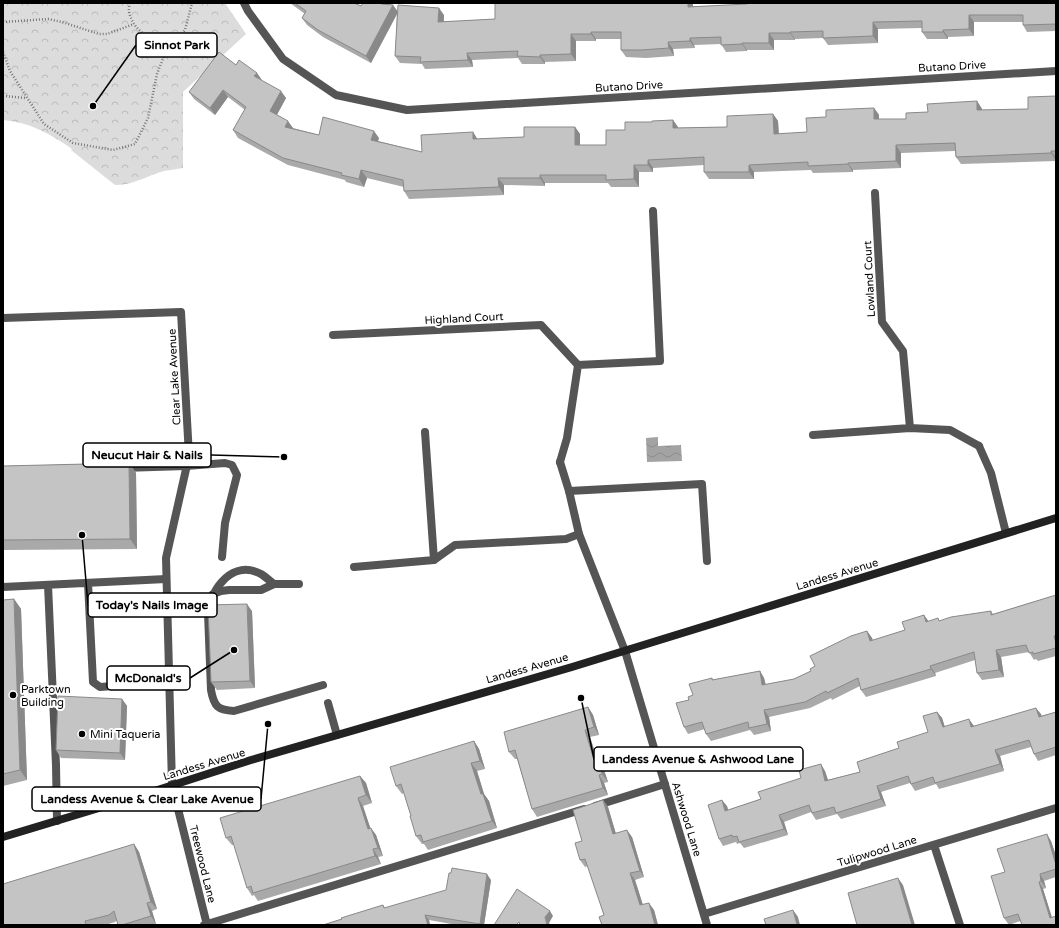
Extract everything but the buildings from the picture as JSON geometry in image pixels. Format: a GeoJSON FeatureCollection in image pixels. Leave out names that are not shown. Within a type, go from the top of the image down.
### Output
{"type":"FeatureCollection","features":[{"type":"Feature","properties":{"kind":"main road","name":"Landess Avenue"},"geometry":{"type":"LineString","coordinates":[[3,836],[337,735],[625,651],[1056,518]]}},
{"type":"Feature","properties":{"kind":"street","name":"Butano Drive"},"geometry":{"type":"LineString","coordinates":[[244,3],[248,11],[283,59],[336,95],[407,110],[1056,71]]}},
{"type":"Feature","properties":{"kind":"street","name":"Lowland Court"},"geometry":{"type":"LineString","coordinates":[[876,194],[882,322],[903,351],[910,428]]}},
{"type":"Feature","properties":{"kind":"street"},"geometry":{"type":"LineString","coordinates":[[625,651],[579,534],[569,491],[560,462],[567,438],[578,365],[660,361],[653,211]]}},
{"type":"Feature","properties":{"kind":"street","name":"Clear Lake Avenue"},"geometry":{"type":"LineString","coordinates":[[3,318],[182,312],[189,456],[166,558],[172,785]]}},
{"type":"Feature","properties":{"kind":"street","name":"Highland Court"},"geometry":{"type":"LineString","coordinates":[[333,335],[541,325],[578,365]]}},
{"type":"Feature","properties":{"kind":"street"},"geometry":{"type":"LineString","coordinates":[[813,435],[910,428],[950,430],[979,446],[991,473],[1006,533]]}},
{"type":"Feature","properties":{"kind":"street"},"geometry":{"type":"LineString","coordinates":[[425,432],[434,560]]}},
{"type":"Feature","properties":{"kind":"street"},"geometry":{"type":"LineString","coordinates":[[115,468],[226,463],[232,465],[237,475],[225,523],[222,556]]}},
{"type":"Feature","properties":{"kind":"street"},"geometry":{"type":"LineString","coordinates":[[569,491],[702,484],[707,561]]}},
{"type":"Feature","properties":{"kind":"street"},"geometry":{"type":"LineString","coordinates":[[354,567],[434,560],[455,545],[566,539],[579,534]]}},
{"type":"Feature","properties":{"kind":"street"},"geometry":{"type":"LineString","coordinates":[[274,584],[261,574],[248,570],[235,571],[226,576],[214,594],[210,603],[209,628],[211,690],[213,700],[217,707],[223,710],[234,711],[323,684]]}},
{"type":"Feature","properties":{"kind":"street"},"geometry":{"type":"LineString","coordinates":[[3,587],[166,579]]}},
{"type":"Feature","properties":{"kind":"street"},"geometry":{"type":"LineString","coordinates":[[88,583],[94,682],[100,687],[169,682]]}},
{"type":"Feature","properties":{"kind":"street"},"geometry":{"type":"LineString","coordinates":[[214,594],[229,590],[261,590],[274,584],[299,584]]}},
{"type":"Feature","properties":{"kind":"street"},"geometry":{"type":"LineString","coordinates":[[48,585],[57,820]]}},
{"type":"Feature","properties":{"kind":"street","name":"Ashwood Lane"},"geometry":{"type":"LineString","coordinates":[[625,651],[707,925]]}},
{"type":"Feature","properties":{"kind":"street"},"geometry":{"type":"LineString","coordinates":[[328,703],[337,735]]}},
{"type":"Feature","properties":{"kind":"street"},"geometry":{"type":"LineString","coordinates":[[206,925],[665,784]]}},
{"type":"Feature","properties":{"kind":"street","name":"Treewood Lane"},"geometry":{"type":"LineString","coordinates":[[172,785],[206,925]]}},
{"type":"Feature","properties":{"kind":"street","name":"Tulipwood Lane"},"geometry":{"type":"LineString","coordinates":[[704,914],[1056,808]]}},
{"type":"Feature","properties":{"kind":"street"},"geometry":{"type":"LineString","coordinates":[[934,845],[960,925]]}},
{"type":"Feature","properties":{"kind":"path"},"geometry":{"type":"LineString","coordinates":[[130,3],[130,16],[141,33],[151,38],[176,40]]}},
{"type":"Feature","properties":{"kind":"path"},"geometry":{"type":"LineString","coordinates":[[3,52],[10,71],[44,124],[73,143],[112,150],[135,144],[148,118],[157,74],[164,56],[185,30],[192,3]]}},
{"type":"Feature","properties":{"kind":"path"},"geometry":{"type":"LineString","coordinates":[[3,22],[48,19],[99,34],[107,34],[134,24]]}},
{"type":"Feature","properties":{"kind":"path"},"geometry":{"type":"LineString","coordinates":[[3,96],[26,98]]}},
{"type":"Feature","properties":{"kind":"green space"},"geometry":{"type":"Polygon","coordinates":[[[3,3],[225,3],[246,34],[183,92],[183,168],[164,171],[128,184],[115,185],[71,150],[72,149],[56,138],[31,126],[3,120],[3,3]]]}},
{"type":"Feature","properties":{"kind":"water"},"geometry":{"type":"Polygon","coordinates":[[[658,437],[658,446],[681,445],[682,461],[647,462],[646,438],[658,437]]]}},
{"type":"Feature","properties":{"kind":"place","name":"Sinnot Park"},"geometry":{"type":"Point","coordinates":[93,106]}},
{"type":"Feature","properties":{"kind":"place","name":"Neucut Hair & Nails"},"geometry":{"type":"Point","coordinates":[284,457]}},
{"type":"Feature","properties":{"kind":"place","name":"Today's Nails Image"},"geometry":{"type":"Point","coordinates":[82,535]}},
{"type":"Feature","properties":{"kind":"place","name":"McDonald's"},"geometry":{"type":"Point","coordinates":[234,650]}},
{"type":"Feature","properties":{"kind":"place","name":"Parktown Building"},"geometry":{"type":"Point","coordinates":[13,695]}},
{"type":"Feature","properties":{"kind":"place","name":"Landess Avenue & Ashwood Lane"},"geometry":{"type":"Point","coordinates":[581,698]}},
{"type":"Feature","properties":{"kind":"place","name":"Landess Avenue & Clear Lake Avenue"},"geometry":{"type":"Point","coordinates":[268,724]}},
{"type":"Feature","properties":{"kind":"place","name":"Mini Taqueria"},"geometry":{"type":"Point","coordinates":[82,734]}}]}
